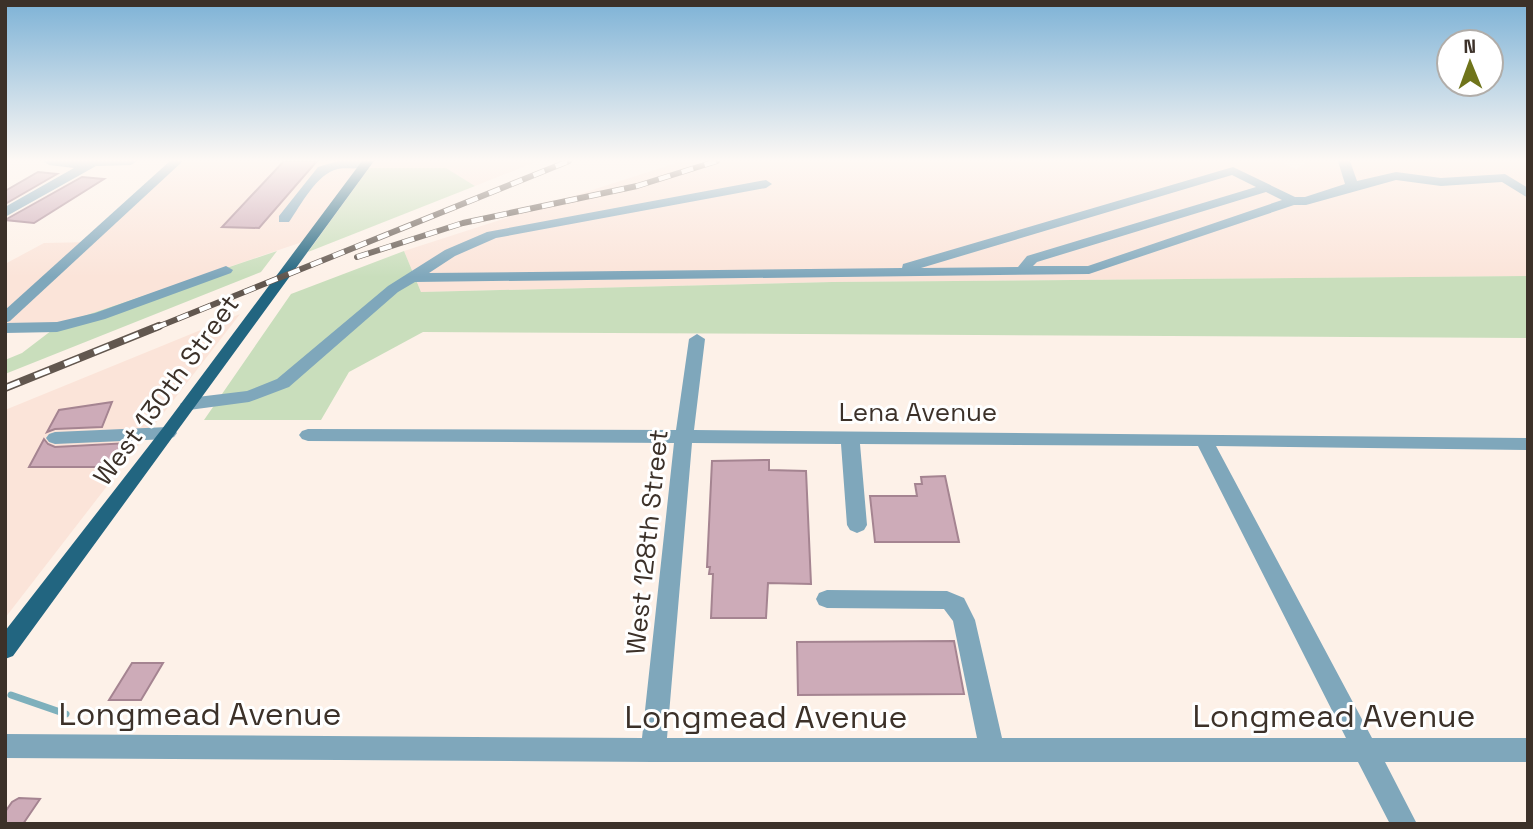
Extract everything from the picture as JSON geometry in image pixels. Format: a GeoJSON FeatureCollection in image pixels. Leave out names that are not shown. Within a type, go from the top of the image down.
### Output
{"type":"FeatureCollection","features":[{"type":"Feature","properties":{"kind":"main road","name":"West 130th Street"},"geometry":{"type":"LineString","coordinates":[[5,649],[339,200]]}},
{"type":"Feature","properties":{"kind":"street"},"geometry":{"type":"LineString","coordinates":[[5,214],[29,200]]}},
{"type":"Feature","properties":{"kind":"street"},"geometry":{"type":"LineString","coordinates":[[5,318],[135,200]]}},
{"type":"Feature","properties":{"kind":"street"},"geometry":{"type":"LineString","coordinates":[[284,219],[299,200]]}},
{"type":"Feature","properties":{"kind":"street"},"geometry":{"type":"LineString","coordinates":[[189,404],[249,397],[284,383],[393,289],[450,253],[492,235],[682,200]]}},
{"type":"Feature","properties":{"kind":"street"},"geometry":{"type":"LineString","coordinates":[[893,272],[1136,200]]}},
{"type":"Feature","properties":{"kind":"street"},"geometry":{"type":"LineString","coordinates":[[1022,271],[1032,259],[1226,200]]}},
{"type":"Feature","properties":{"kind":"street"},"geometry":{"type":"LineString","coordinates":[[412,278],[1089,270],[1293,201],[1310,200]]}},
{"type":"Feature","properties":{"kind":"street"},"geometry":{"type":"LineString","coordinates":[[5,328],[57,327],[100,316],[226,270]]}},
{"type":"Feature","properties":{"kind":"street","name":"West 128th Street"},"geometry":{"type":"LineString","coordinates":[[653,750],[684,437],[697,340]]}},
{"type":"Feature","properties":{"kind":"street"},"geometry":{"type":"LineString","coordinates":[[55,438],[168,433]]}},
{"type":"Feature","properties":{"kind":"street","name":"Lena Avenue"},"geometry":{"type":"LineString","coordinates":[[309,435],[1528,444]]}},
{"type":"Feature","properties":{"kind":"street"},"geometry":{"type":"LineString","coordinates":[[850,438],[858,525]]}},
{"type":"Feature","properties":{"kind":"street"},"geometry":{"type":"LineString","coordinates":[[1203,440],[1404,824]]}},
{"type":"Feature","properties":{"kind":"street"},"geometry":{"type":"LineString","coordinates":[[827,599],[947,600],[956,605],[964,620],[992,750]]}},
{"type":"Feature","properties":{"kind":"street","name":"Longmead Avenue"},"geometry":{"type":"LineString","coordinates":[[5,746],[653,750],[1528,750]]}},
{"type":"Feature","properties":{"kind":"shaded area"},"geometry":{"type":"Polygon","coordinates":[[[139,200],[346,200],[320,236],[60,324],[5,324],[5,264],[44,243],[93,242],[139,200]]]}},
{"type":"Feature","properties":{"kind":"shaded area"},"geometry":{"type":"Polygon","coordinates":[[[563,200],[1528,200],[1528,276],[832,282],[421,292],[404,251],[563,200]]]}},
{"type":"Feature","properties":{"kind":"shaded area"},"geometry":{"type":"Polygon","coordinates":[[[240,314],[5,618],[5,410],[240,314]]]}},
{"type":"Feature","properties":{"kind":"green space"},"geometry":{"type":"Polygon","coordinates":[[[346,200],[440,200],[308,252],[346,200]]]}},
{"type":"Feature","properties":{"kind":"green space"},"geometry":{"type":"Polygon","coordinates":[[[277,251],[261,272],[5,374],[5,360],[22,353],[60,324],[277,251]]]}},
{"type":"Feature","properties":{"kind":"green space"},"geometry":{"type":"Polygon","coordinates":[[[404,251],[421,292],[832,282],[1528,276],[1528,338],[423,332],[349,372],[321,420],[204,420],[291,294],[404,251]]]}},
{"type":"Feature","properties":{"kind":"building"},"geometry":{"type":"Polygon","coordinates":[[[41,200],[71,200],[34,223],[5,220],[41,200]]]}},
{"type":"Feature","properties":{"kind":"building"},"geometry":{"type":"Polygon","coordinates":[[[248,200],[284,200],[259,228],[222,227],[248,200]]]}},
{"type":"Feature","properties":{"kind":"building"},"geometry":{"type":"Polygon","coordinates":[[[112,402],[102,427],[55,429],[47,432],[59,410],[112,402]]]}},
{"type":"Feature","properties":{"kind":"building"},"geometry":{"type":"Polygon","coordinates":[[[44,439],[55,447],[128,443],[110,467],[29,467],[44,439]]]}},
{"type":"Feature","properties":{"kind":"building"},"geometry":{"type":"Polygon","coordinates":[[[769,460],[769,470],[806,471],[811,584],[768,583],[766,618],[711,618],[713,574],[709,574],[710,567],[707,567],[712,461],[769,460]]]}},
{"type":"Feature","properties":{"kind":"building"},"geometry":{"type":"Polygon","coordinates":[[[945,476],[959,542],[875,542],[870,496],[917,496],[915,484],[922,484],[921,477],[945,476]]]}},
{"type":"Feature","properties":{"kind":"building"},"geometry":{"type":"Polygon","coordinates":[[[954,641],[964,694],[798,695],[797,642],[954,641]]]}},
{"type":"Feature","properties":{"kind":"building"},"geometry":{"type":"Polygon","coordinates":[[[132,663],[163,663],[141,700],[109,700],[132,663]]]}},
{"type":"Feature","properties":{"kind":"building"},"geometry":{"type":"Polygon","coordinates":[[[19,798],[40,799],[23,824],[5,824],[5,812],[12,802],[19,798]]]}},
{"type":"Feature","properties":{"kind":"waterway"},"geometry":{"type":"LineString","coordinates":[[11,695],[66,714]]}},
{"type":"Feature","properties":{"kind":"railway"},"geometry":{"type":"LineString","coordinates":[[155,328],[473,200]]}},
{"type":"Feature","properties":{"kind":"railway"},"geometry":{"type":"LineString","coordinates":[[357,257],[463,223],[573,200]]}},
{"type":"Feature","properties":{"kind":"railway"},"geometry":{"type":"LineString","coordinates":[[5,388],[159,326]]}}]}
